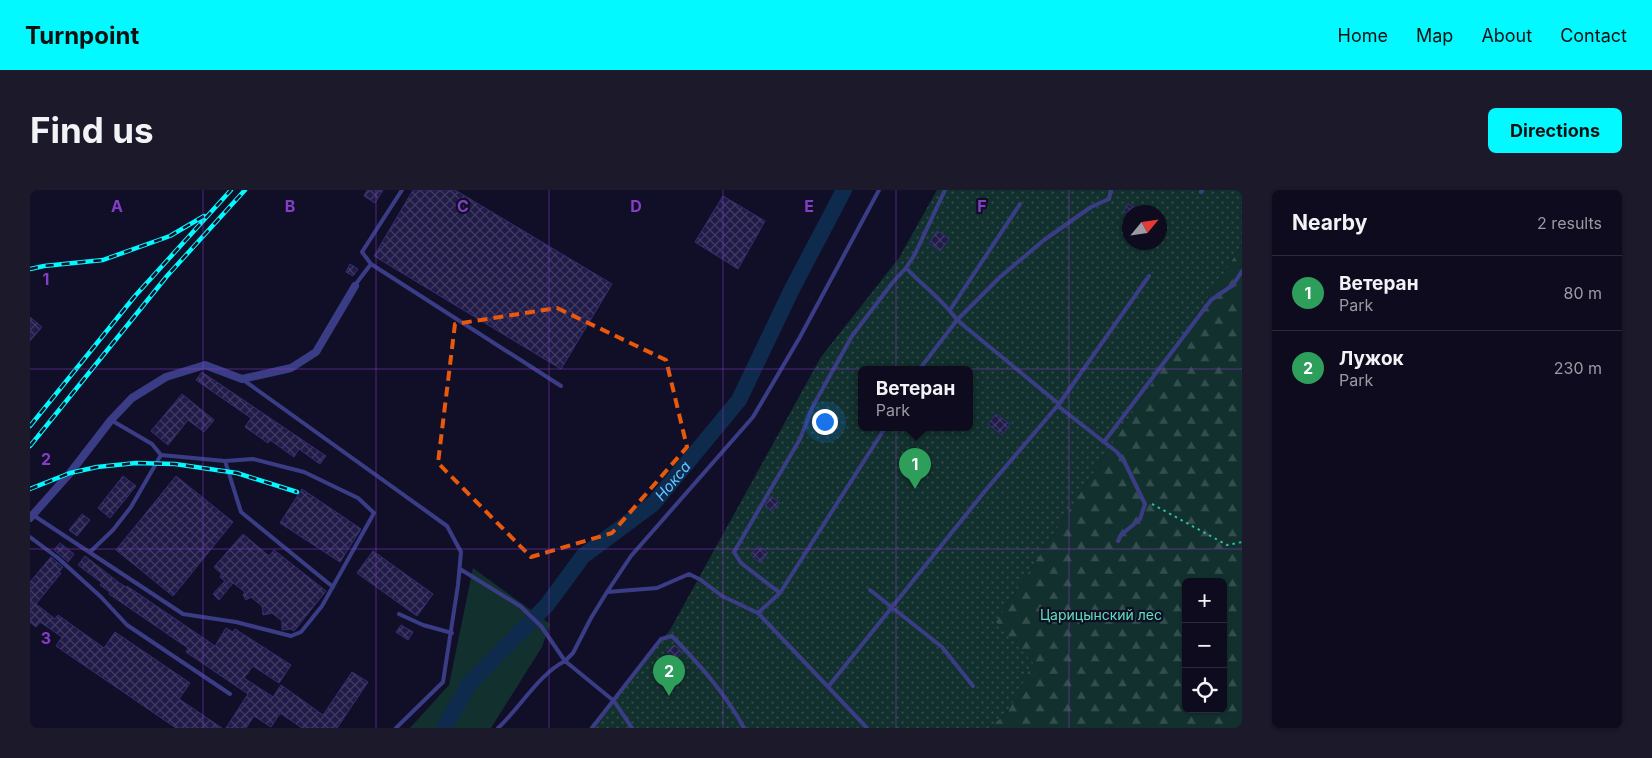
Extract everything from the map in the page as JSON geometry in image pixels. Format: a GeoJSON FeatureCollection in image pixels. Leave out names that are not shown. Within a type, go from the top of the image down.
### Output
{"type":"FeatureCollection","features":[{"type":"Feature","properties":{"kind":"street"},"geometry":{"type":"LineString","coordinates":[[31,516],[70,473],[111,420],[132,398],[166,377],[205,365],[242,379],[291,368],[316,352],[355,286]]}},
{"type":"Feature","properties":{"kind":"lane"},"geometry":{"type":"LineString","coordinates":[[402,190],[362,252],[371,264],[561,386]]}},
{"type":"Feature","properties":{"kind":"lane"},"geometry":{"type":"LineString","coordinates":[[498,728],[510,717],[531,691],[558,665],[574,653],[607,592],[631,556],[753,417],[800,336],[879,190]]}},
{"type":"Feature","properties":{"kind":"lane"},"geometry":{"type":"LineString","coordinates":[[780,593],[741,563],[734,552],[800,439],[813,406],[852,336],[915,254],[945,190]]}},
{"type":"Feature","properties":{"kind":"lane"},"geometry":{"type":"LineString","coordinates":[[922,366],[957,320],[999,278],[1044,240],[1091,207],[1109,199],[1111,190]]}},
{"type":"Feature","properties":{"kind":"lane"},"geometry":{"type":"LineString","coordinates":[[950,310],[1020,204]]}},
{"type":"Feature","properties":{"kind":"lane"},"geometry":{"type":"LineString","coordinates":[[355,286],[371,264]]}},
{"type":"Feature","properties":{"kind":"lane"},"geometry":{"type":"LineString","coordinates":[[906,268],[950,310],[957,320],[1117,452],[1125,462],[1144,504],[1140,519],[1121,535],[1118,541]]}},
{"type":"Feature","properties":{"kind":"lane"},"geometry":{"type":"LineString","coordinates":[[1104,442],[1210,300],[1233,285],[1242,272]]}},
{"type":"Feature","properties":{"kind":"lane"},"geometry":{"type":"LineString","coordinates":[[828,687],[1058,405],[1149,276]]}},
{"type":"Feature","properties":{"kind":"lane"},"geometry":{"type":"LineString","coordinates":[[242,379],[447,526],[461,552],[452,633],[443,682],[396,728]]}},
{"type":"Feature","properties":{"kind":"lane"},"geometry":{"type":"LineString","coordinates":[[31,516],[90,552],[183,614],[236,622],[291,636],[301,632],[322,606],[374,513],[358,498],[304,472],[253,459],[225,462],[161,455],[152,444],[111,420]]}},
{"type":"Feature","properties":{"kind":"lane"},"geometry":{"type":"LineString","coordinates":[[758,613],[780,593],[884,431]]}},
{"type":"Feature","properties":{"kind":"lane"},"geometry":{"type":"LineString","coordinates":[[90,552],[113,530],[131,507],[161,455]]}},
{"type":"Feature","properties":{"kind":"lane"},"geometry":{"type":"LineString","coordinates":[[225,462],[241,512],[333,587]]}},
{"type":"Feature","properties":{"kind":"lane"},"geometry":{"type":"LineString","coordinates":[[30,537],[58,558],[94,590],[127,625],[230,694]]}},
{"type":"Feature","properties":{"kind":"lane"},"geometry":{"type":"LineString","coordinates":[[460,569],[520,606],[541,626],[565,661],[614,701],[632,728]]}},
{"type":"Feature","properties":{"kind":"lane"},"geometry":{"type":"LineString","coordinates":[[607,592],[657,588],[689,574],[701,580],[722,596],[758,613],[867,728]]}},
{"type":"Feature","properties":{"kind":"lane"},"geometry":{"type":"LineString","coordinates":[[870,590],[942,647],[972,686]]}},
{"type":"Feature","properties":{"kind":"lane"},"geometry":{"type":"LineString","coordinates":[[400,614],[423,625],[452,633]]}},
{"type":"Feature","properties":{"kind":"lane"},"geometry":{"type":"LineString","coordinates":[[592,728],[661,639],[672,636],[732,705],[744,728]]}},
{"type":"Feature","properties":{"kind":"path"},"geometry":{"type":"LineString","coordinates":[[1142,500],[1227,545],[1242,542]]}},
{"type":"Feature","properties":{"kind":"highlighted area"},"geometry":{"type":"Polygon","coordinates":[[[557,308],[666,360],[687,447],[612,533],[531,557],[438,463],[455,324],[557,308]]]}},
{"type":"Feature","properties":{"kind":"green space"},"geometry":{"type":"Polygon","coordinates":[[[937,190],[1242,190],[1242,245],[996,622],[1033,663],[1009,710],[990,728],[589,728],[670,630],[821,357],[899,258],[937,190]]]}},
{"type":"Feature","properties":{"kind":"green space","name":"Царицынский лес"},"geometry":{"type":"Polygon","coordinates":[[[1242,245],[1242,728],[990,728],[1009,710],[996,622],[1242,245]]]}},
{"type":"Feature","properties":{"kind":"green space"},"geometry":{"type":"Polygon","coordinates":[[[473,568],[550,624],[542,647],[491,728],[410,728],[449,685],[473,568]]]}},
{"type":"Feature","properties":{"kind":"building"},"geometry":{"type":"Polygon","coordinates":[[[367,190],[383,190],[375,203],[364,196],[367,190]]]}},
{"type":"Feature","properties":{"kind":"building"},"geometry":{"type":"Polygon","coordinates":[[[413,190],[455,190],[612,284],[561,369],[374,256],[413,190]]]}},
{"type":"Feature","properties":{"kind":"building"},"geometry":{"type":"Polygon","coordinates":[[[723,196],[765,221],[738,269],[695,242],[723,196]]]}},
{"type":"Feature","properties":{"kind":"building"},"geometry":{"type":"Polygon","coordinates":[[[937,231],[949,239],[940,251],[929,243],[937,231]]]}},
{"type":"Feature","properties":{"kind":"building"},"geometry":{"type":"Polygon","coordinates":[[[350,264],[358,269],[353,276],[346,272],[350,264]]]}},
{"type":"Feature","properties":{"kind":"building"},"geometry":{"type":"Polygon","coordinates":[[[30,317],[42,327],[30,341],[30,317]]]}},
{"type":"Feature","properties":{"kind":"building"},"geometry":{"type":"Polygon","coordinates":[[[202,372],[326,456],[320,464],[299,449],[294,457],[270,440],[268,443],[245,427],[251,418],[196,380],[202,372]]]}},
{"type":"Feature","properties":{"kind":"building"},"geometry":{"type":"Polygon","coordinates":[[[182,394],[214,420],[204,432],[188,420],[168,445],[151,431],[182,394]]]}},
{"type":"Feature","properties":{"kind":"building"},"geometry":{"type":"Polygon","coordinates":[[[996,414],[1010,424],[1002,435],[988,424],[996,414]]]}},
{"type":"Feature","properties":{"kind":"building"},"geometry":{"type":"Polygon","coordinates":[[[123,476],[136,486],[110,518],[98,508],[123,476]]]}},
{"type":"Feature","properties":{"kind":"building"},"geometry":{"type":"Polygon","coordinates":[[[176,476],[233,522],[173,596],[116,550],[176,476]]]}},
{"type":"Feature","properties":{"kind":"building"},"geometry":{"type":"Polygon","coordinates":[[[302,489],[361,529],[340,562],[280,523],[302,489]]]}},
{"type":"Feature","properties":{"kind":"building"},"geometry":{"type":"Polygon","coordinates":[[[771,496],[780,503],[772,511],[765,506],[771,496]]]}},
{"type":"Feature","properties":{"kind":"building"},"geometry":{"type":"Polygon","coordinates":[[[82,514],[90,520],[77,536],[69,530],[82,514]]]}},
{"type":"Feature","properties":{"kind":"building"},"geometry":{"type":"Polygon","coordinates":[[[243,534],[269,556],[274,550],[326,591],[294,631],[291,629],[282,630],[282,621],[272,613],[263,615],[262,606],[251,597],[246,600],[243,595],[245,592],[233,583],[219,600],[213,594],[225,581],[220,577],[222,574],[214,567],[243,534]]]}},
{"type":"Feature","properties":{"kind":"building"},"geometry":{"type":"Polygon","coordinates":[[[60,543],[74,554],[68,562],[54,550],[60,543]]]}},
{"type":"Feature","properties":{"kind":"building"},"geometry":{"type":"Polygon","coordinates":[[[759,546],[768,553],[760,563],[751,555],[759,546]]]}},
{"type":"Feature","properties":{"kind":"building"},"geometry":{"type":"Polygon","coordinates":[[[373,551],[433,594],[417,616],[357,573],[373,551]]]}},
{"type":"Feature","properties":{"kind":"building"},"geometry":{"type":"Polygon","coordinates":[[[85,556],[118,582],[127,586],[215,646],[226,628],[233,632],[235,629],[291,665],[279,683],[253,666],[244,678],[273,697],[281,685],[323,715],[352,672],[368,682],[337,728],[302,728],[280,713],[271,727],[254,716],[246,728],[226,728],[248,694],[186,652],[188,648],[109,594],[110,592],[100,585],[102,583],[78,565],[85,556]]]}},
{"type":"Feature","properties":{"kind":"building"},"geometry":{"type":"Polygon","coordinates":[[[51,557],[63,567],[59,572],[61,573],[36,604],[55,619],[58,615],[104,648],[115,632],[190,683],[179,699],[222,728],[176,728],[56,646],[62,637],[40,622],[36,627],[30,622],[30,582],[51,557]]]}},
{"type":"Feature","properties":{"kind":"building"},"geometry":{"type":"Polygon","coordinates":[[[401,625],[413,632],[408,640],[396,632],[401,625]]]}},
{"type":"Feature","properties":{"kind":"building"},"geometry":{"type":"Polygon","coordinates":[[[674,645],[682,652],[675,659],[667,652],[674,645]]]}},
{"type":"Feature","properties":{"kind":"waterway","name":"Нокса"},"geometry":{"type":"LineString","coordinates":[[444,728],[469,684],[547,605],[583,556],[653,504],[739,400],[792,289],[844,190]]}},
{"type":"Feature","properties":{"kind":"railway"},"geometry":{"type":"LineString","coordinates":[[30,426],[135,296],[231,190]]}},
{"type":"Feature","properties":{"kind":"railway"},"geometry":{"type":"LineString","coordinates":[[30,446],[167,276],[245,190]]}},
{"type":"Feature","properties":{"kind":"railway"},"geometry":{"type":"LineString","coordinates":[[30,269],[103,260],[170,236],[204,216]]}},
{"type":"Feature","properties":{"kind":"railway"},"geometry":{"type":"LineString","coordinates":[[30,489],[70,473],[97,467],[136,463],[175,464],[237,473],[297,492]]}},
{"type":"Feature","properties":{"kind":"place","name":"Ветеран"},"geometry":{"type":"Point","coordinates":[915,489]}},
{"type":"Feature","properties":{"kind":"place","name":"Лужок"},"geometry":{"type":"Point","coordinates":[669,696]}}]}
